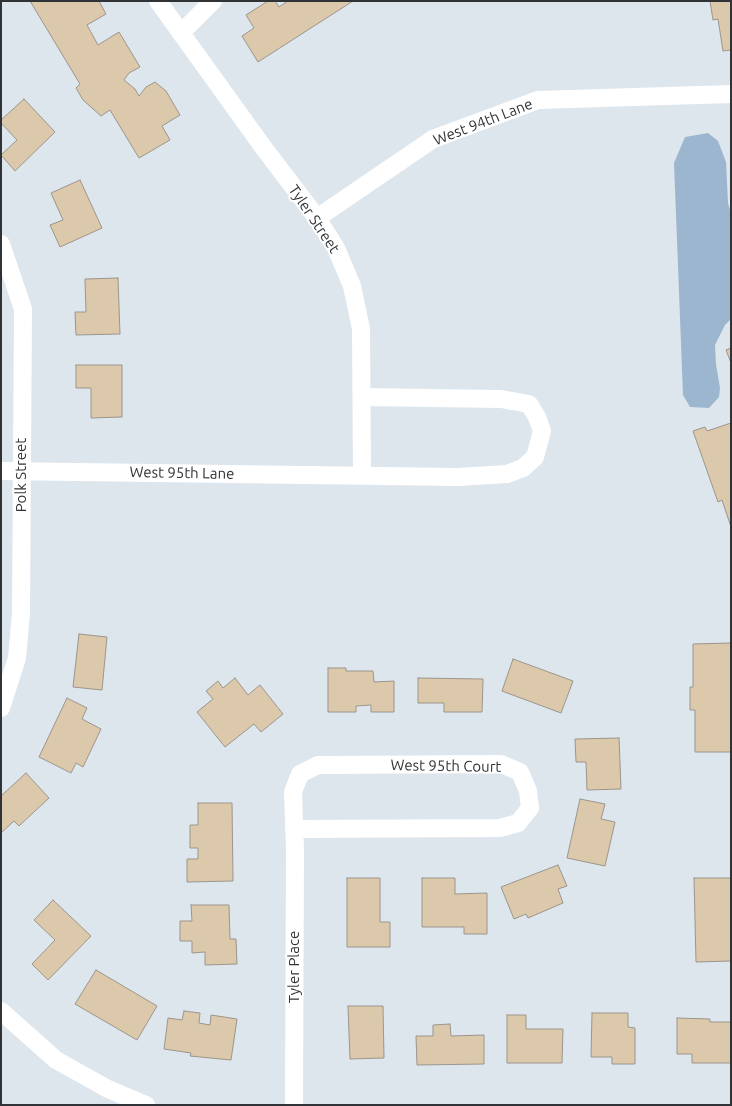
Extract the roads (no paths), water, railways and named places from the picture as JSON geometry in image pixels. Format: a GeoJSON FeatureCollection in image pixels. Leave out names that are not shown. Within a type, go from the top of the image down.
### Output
{"type":"FeatureCollection","features":[{"type":"Feature","properties":{"kind":"street","name":"Tyler Street"},"geometry":{"type":"LineString","coordinates":[[158,1],[263,147],[318,218],[336,248],[352,286],[361,329],[362,475]]}},
{"type":"Feature","properties":{"kind":"street"},"geometry":{"type":"LineString","coordinates":[[181,33],[213,1]]}},
{"type":"Feature","properties":{"kind":"street","name":"West 94th Lane"},"geometry":{"type":"LineString","coordinates":[[318,218],[433,139],[538,100],[731,94]]}},
{"type":"Feature","properties":{"kind":"street","name":"Polk Street"},"geometry":{"type":"LineString","coordinates":[[1,244],[23,309],[20,622],[17,658],[1,708]]}},
{"type":"Feature","properties":{"kind":"street","name":"West 95th Lane"},"geometry":{"type":"LineString","coordinates":[[1,471],[458,477],[507,474],[523,468],[535,457],[542,431],[537,417],[529,404],[501,399],[362,397]]}},
{"type":"Feature","properties":{"kind":"street","name":"West 95th Court"},"geometry":{"type":"LineString","coordinates":[[501,764],[520,772],[528,791],[530,808],[518,823],[500,828],[294,829],[292,792],[300,774],[318,766],[501,764]]}},
{"type":"Feature","properties":{"kind":"street","name":"Tyler Place"},"geometry":{"type":"LineString","coordinates":[[294,829],[294,1105]]}},
{"type":"Feature","properties":{"kind":"street"},"geometry":{"type":"LineString","coordinates":[[1,1011],[56,1060],[108,1089],[146,1105]]}},
{"type":"Feature","properties":{"kind":"water"},"geometry":{"type":"Polygon","coordinates":[[[708,133],[718,141],[726,162],[728,203],[731,213],[731,319],[725,325],[715,345],[720,388],[719,397],[709,408],[690,407],[683,395],[674,163],[685,137],[708,133]]]}}]}
